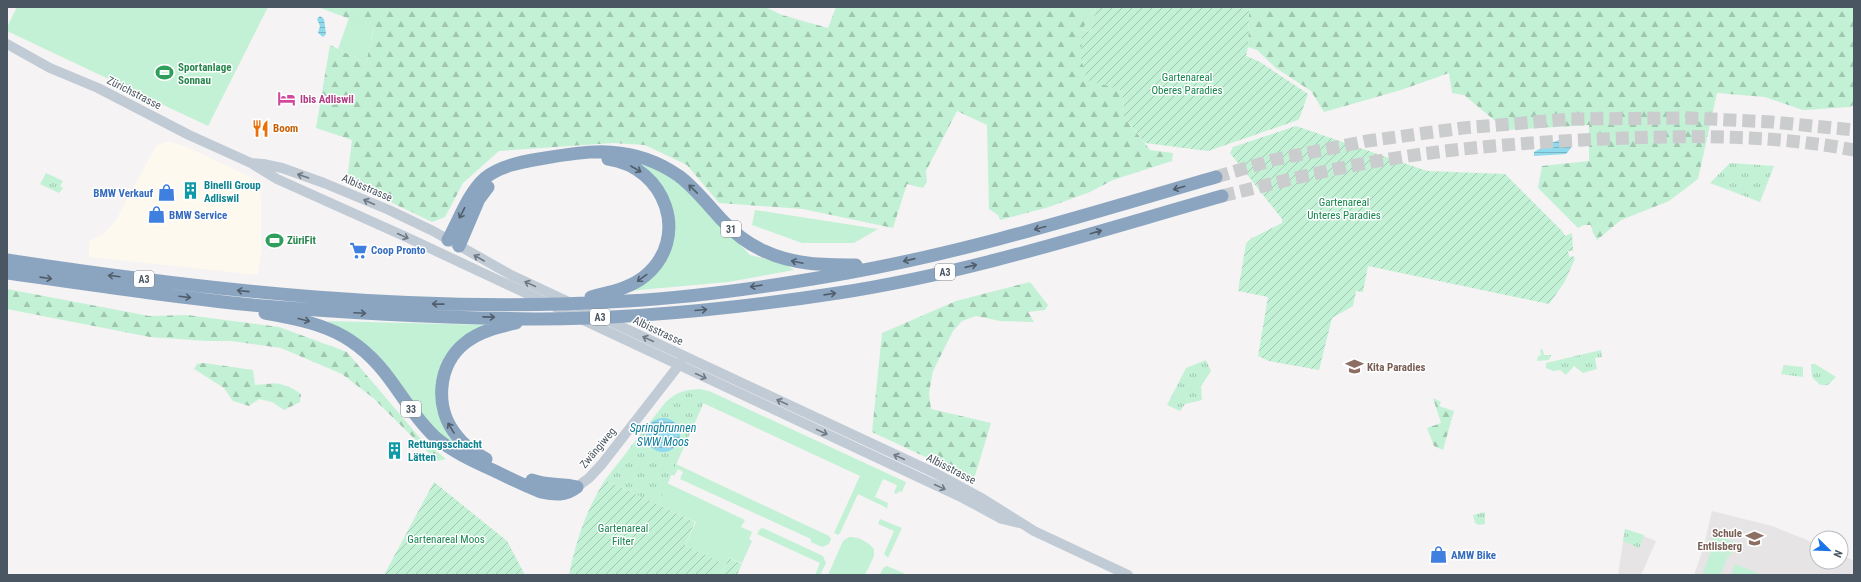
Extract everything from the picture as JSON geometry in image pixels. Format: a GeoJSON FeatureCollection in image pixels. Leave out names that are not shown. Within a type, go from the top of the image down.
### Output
{"type":"FeatureCollection","features":[{"type":"Feature","properties":{"kind":"highway","name":"31"},"geometry":{"type":"LineString","coordinates":[[454,243],[475,190],[490,175],[506,167],[519,163],[589,151],[609,151],[631,155],[667,168],[690,185],[734,231],[752,245],[778,256],[792,261],[815,265],[892,264]]}},
{"type":"Feature","properties":{"kind":"highway"},"geometry":{"type":"LineString","coordinates":[[454,243],[482,196],[498,180],[520,171],[577,161],[600,159],[621,162],[643,172],[657,187],[666,207],[668,231],[662,253],[648,274],[631,285],[566,303]]}},
{"type":"Feature","properties":{"kind":"highway","name":"A3"},"geometry":{"type":"LineString","coordinates":[[7,260],[179,284],[282,295],[357,300],[491,304],[626,301],[704,294],[795,281],[892,264],[1013,235],[1216,177]]}},
{"type":"Feature","properties":{"kind":"highway","name":"A3"},"geometry":{"type":"LineString","coordinates":[[7,273],[213,300],[348,312],[528,319],[662,313],[840,293],[938,274],[1025,253],[1222,196]]}},
{"type":"Feature","properties":{"kind":"highway","name":"33"},"geometry":{"type":"LineString","coordinates":[[213,300],[252,311],[303,320],[341,334],[358,345],[377,363],[424,426],[450,448],[541,492],[565,494],[577,487]]}},
{"type":"Feature","properties":{"kind":"highway"},"geometry":{"type":"LineString","coordinates":[[528,319],[483,332],[465,343],[455,354],[447,366],[442,386],[442,401],[445,416],[453,432],[462,442],[490,461],[540,483],[549,485],[564,484],[577,487]]}},
{"type":"Feature","properties":{"kind":"main road","name":"Zürichstrasse"},"geometry":{"type":"LineString","coordinates":[[7,44],[50,68],[98,88],[189,135],[251,163],[277,180]]}},
{"type":"Feature","properties":{"kind":"main road","name":"Zürichstrasse"},"geometry":{"type":"LineString","coordinates":[[251,163],[282,168]]}},
{"type":"Feature","properties":{"kind":"main road","name":"Albisstrasse"},"geometry":{"type":"LineString","coordinates":[[282,168],[350,194],[454,243],[511,275],[935,474],[1006,512],[1019,523]]}},
{"type":"Feature","properties":{"kind":"main road","name":"Albisstrasse"},"geometry":{"type":"LineString","coordinates":[[277,180],[679,365],[963,498],[1002,519],[1019,523],[1128,575]]}},
{"type":"Feature","properties":{"kind":"main road"},"geometry":{"type":"LineString","coordinates":[[444,256],[454,243]]}},
{"type":"Feature","properties":{"kind":"main road","name":"Zwängiweg"},"geometry":{"type":"LineString","coordinates":[[577,487],[589,478],[602,464],[679,365],[683,356]]}},
{"type":"Feature","properties":{"kind":"shaded area"},"geometry":{"type":"Polygon","coordinates":[[[164,142],[171,142],[187,147],[261,182],[261,253],[258,275],[89,257],[89,241],[106,232],[117,218],[158,144],[160,145],[164,142]]]}},
{"type":"Feature","properties":{"kind":"shaded area","name":"Schule Entlisberg"},"geometry":{"type":"Polygon","coordinates":[[[1712,511],[1772,526],[1809,541],[1809,570],[1849,570],[1849,558],[1854,561],[1854,575],[1694,575],[1704,546],[1712,511]]]}},
{"type":"Feature","properties":{"kind":"shaded area"},"geometry":{"type":"Polygon","coordinates":[[[1625,529],[1656,541],[1641,575],[1618,575],[1625,529]]]}},
{"type":"Feature","properties":{"kind":"green space","name":"Sportanlage Sonnau"},"geometry":{"type":"Polygon","coordinates":[[[17,7],[268,7],[208,126],[7,31],[7,27],[17,7]]]}},
{"type":"Feature","properties":{"kind":"green space"},"geometry":{"type":"Polygon","coordinates":[[[318,7],[765,7],[782,15],[828,28],[836,7],[1095,7],[1082,30],[1121,90],[1124,106],[1122,114],[1150,150],[1173,153],[1172,161],[1113,180],[1090,192],[1049,207],[1000,220],[998,215],[989,209],[987,125],[957,111],[926,171],[927,182],[923,188],[907,184],[893,228],[803,209],[719,203],[687,165],[645,145],[613,143],[499,151],[463,183],[445,217],[432,222],[347,181],[352,140],[316,128],[330,45],[366,63],[374,28],[318,7]]]}},
{"type":"Feature","properties":{"kind":"green space"},"geometry":{"type":"Polygon","coordinates":[[[1095,7],[1091,32],[1082,30],[1095,7]]]}},
{"type":"Feature","properties":{"kind":"green space","name":"Gartenareal Oberes Paradies"},"geometry":{"type":"Polygon","coordinates":[[[1096,7],[1236,7],[1249,10],[1248,47],[1246,56],[1260,62],[1308,94],[1300,117],[1298,120],[1208,151],[1145,143],[1122,114],[1124,106],[1121,90],[1087,80],[1081,59],[1082,30],[1091,32],[1096,7]]]}},
{"type":"Feature","properties":{"kind":"green space"},"geometry":{"type":"Polygon","coordinates":[[[1236,7],[1854,7],[1854,105],[1849,107],[1803,110],[1765,97],[1717,93],[1698,179],[1669,201],[1621,220],[1597,240],[1591,225],[1584,225],[1578,228],[1538,188],[1542,166],[1589,161],[1589,125],[1506,130],[1464,95],[1452,93],[1449,73],[1401,90],[1324,112],[1311,91],[1276,68],[1257,50],[1248,47],[1249,10],[1236,7]]]}},
{"type":"Feature","properties":{"kind":"green space"},"geometry":{"type":"Polygon","coordinates":[[[349,18],[374,27],[366,63],[338,49],[349,18]]]}},
{"type":"Feature","properties":{"kind":"green space","name":"Gartenareal Unteres Paradies"},"geometry":{"type":"Polygon","coordinates":[[[1296,126],[1427,171],[1505,174],[1563,232],[1565,236],[1572,233],[1573,251],[1568,251],[1569,257],[1573,256],[1575,259],[1564,283],[1549,304],[1368,266],[1363,292],[1356,291],[1353,306],[1332,318],[1319,370],[1269,361],[1258,356],[1268,297],[1238,291],[1246,244],[1252,238],[1282,223],[1282,219],[1230,153],[1233,147],[1296,126]]]}},
{"type":"Feature","properties":{"kind":"green space"},"geometry":{"type":"Polygon","coordinates":[[[1730,163],[1774,166],[1760,202],[1710,183],[1730,163]]]}},
{"type":"Feature","properties":{"kind":"green space"},"geometry":{"type":"Polygon","coordinates":[[[639,164],[659,169],[683,184],[750,255],[785,264],[794,270],[728,282],[628,291],[670,248],[656,179],[639,164]]]}},
{"type":"Feature","properties":{"kind":"green space"},"geometry":{"type":"Polygon","coordinates":[[[46,173],[63,181],[60,186],[63,188],[59,193],[40,184],[46,173]]]}},
{"type":"Feature","properties":{"kind":"green space"},"geometry":{"type":"Polygon","coordinates":[[[755,210],[878,229],[854,243],[802,243],[752,225],[755,210]]]}},
{"type":"Feature","properties":{"kind":"green space"},"geometry":{"type":"Polygon","coordinates":[[[1030,282],[1048,305],[1045,310],[1028,312],[1034,322],[1000,321],[976,316],[962,321],[953,331],[933,371],[929,393],[931,409],[991,423],[973,482],[951,469],[872,432],[882,333],[956,301],[1030,282]]]}},
{"type":"Feature","properties":{"kind":"green space"},"geometry":{"type":"Polygon","coordinates":[[[7,289],[149,316],[187,315],[279,327],[347,352],[420,438],[446,459],[437,461],[372,397],[342,374],[281,348],[231,341],[150,337],[7,309],[7,289]]]}},
{"type":"Feature","properties":{"kind":"green space"},"geometry":{"type":"Polygon","coordinates":[[[327,321],[486,325],[462,340],[437,405],[466,450],[439,435],[339,328],[327,321]]]}},
{"type":"Feature","properties":{"kind":"green space"},"geometry":{"type":"Polygon","coordinates":[[[1540,349],[1543,350],[1544,355],[1551,355],[1549,360],[1537,361],[1538,356],[1541,355],[1540,349]]]}},
{"type":"Feature","properties":{"kind":"green space"},"geometry":{"type":"Polygon","coordinates":[[[1601,350],[1602,357],[1595,358],[1597,369],[1583,373],[1574,366],[1566,375],[1560,370],[1553,371],[1546,368],[1546,363],[1601,350]]]}},
{"type":"Feature","properties":{"kind":"green space"},"geometry":{"type":"Polygon","coordinates":[[[1206,360],[1211,371],[1201,386],[1202,400],[1185,404],[1180,411],[1167,405],[1186,368],[1206,360]]]}},
{"type":"Feature","properties":{"kind":"green space"},"geometry":{"type":"Polygon","coordinates":[[[204,363],[253,370],[255,385],[284,385],[301,394],[300,402],[284,410],[272,402],[259,399],[249,406],[233,401],[224,388],[194,369],[197,364],[204,363]]]}},
{"type":"Feature","properties":{"kind":"green space"},"geometry":{"type":"Polygon","coordinates":[[[1811,364],[1815,364],[1836,377],[1828,385],[1820,385],[1812,377],[1811,364]]]}},
{"type":"Feature","properties":{"kind":"green space"},"geometry":{"type":"Polygon","coordinates":[[[1784,365],[1803,367],[1803,377],[1781,374],[1784,365]]]}},
{"type":"Feature","properties":{"kind":"green space"},"geometry":{"type":"Polygon","coordinates":[[[700,389],[709,391],[658,505],[605,480],[664,404],[680,392],[700,389]]]}},
{"type":"Feature","properties":{"kind":"green space"},"geometry":{"type":"Polygon","coordinates":[[[709,391],[906,482],[902,492],[900,491],[896,494],[894,493],[897,485],[883,479],[875,497],[888,503],[887,509],[858,494],[840,533],[838,535],[834,533],[860,476],[703,403],[709,391]]]}},
{"type":"Feature","properties":{"kind":"green space"},"geometry":{"type":"Polygon","coordinates":[[[1433,398],[1441,402],[1439,406],[1454,411],[1443,450],[1434,446],[1427,428],[1441,423],[1433,398]]]}},
{"type":"Feature","properties":{"kind":"green space"},"geometry":{"type":"Polygon","coordinates":[[[676,464],[829,536],[831,539],[829,544],[822,547],[811,542],[811,539],[680,479],[683,472],[678,469],[674,476],[671,474],[676,464]]]}},
{"type":"Feature","properties":{"kind":"green space","name":"Gartenareal Filter"},"geometry":{"type":"Polygon","coordinates":[[[605,480],[695,522],[685,545],[721,563],[715,575],[569,575],[582,526],[598,491],[605,480]]]}},
{"type":"Feature","properties":{"kind":"green space","name":"Gartenareal Moos"},"geometry":{"type":"Polygon","coordinates":[[[434,482],[507,541],[525,575],[384,575],[434,482]]]}},
{"type":"Feature","properties":{"kind":"green space"},"geometry":{"type":"Polygon","coordinates":[[[667,483],[745,520],[741,527],[752,532],[749,539],[752,541],[742,563],[729,558],[721,575],[715,575],[720,563],[685,545],[696,522],[658,505],[667,483]]]}},
{"type":"Feature","properties":{"kind":"green space"},"geometry":{"type":"Polygon","coordinates":[[[1485,512],[1485,524],[1479,525],[1475,523],[1473,515],[1485,512]]]}},
{"type":"Feature","properties":{"kind":"green space"},"geometry":{"type":"Polygon","coordinates":[[[880,519],[902,528],[888,558],[884,554],[894,531],[878,524],[880,519]]]}},
{"type":"Feature","properties":{"kind":"green space"},"geometry":{"type":"Polygon","coordinates":[[[763,528],[823,556],[826,563],[820,575],[815,575],[820,563],[757,534],[760,529],[763,528]]]}},
{"type":"Feature","properties":{"kind":"green space"},"geometry":{"type":"Polygon","coordinates":[[[1625,529],[1644,535],[1639,548],[1623,541],[1625,529]]]}},
{"type":"Feature","properties":{"kind":"green space"},"geometry":{"type":"Polygon","coordinates":[[[1714,533],[1736,543],[1730,556],[1708,547],[1714,533]]]}},
{"type":"Feature","properties":{"kind":"green space"},"geometry":{"type":"Polygon","coordinates":[[[849,537],[856,537],[863,540],[874,549],[874,556],[865,575],[828,575],[843,541],[849,537]]]}},
{"type":"Feature","properties":{"kind":"green space"},"geometry":{"type":"Polygon","coordinates":[[[1712,549],[1728,556],[1720,575],[1702,575],[1712,549]]]}},
{"type":"Feature","properties":{"kind":"green space"},"geometry":{"type":"Polygon","coordinates":[[[729,558],[742,564],[737,575],[721,575],[729,558]]]}},
{"type":"Feature","properties":{"kind":"green space"},"geometry":{"type":"Polygon","coordinates":[[[1735,564],[1762,575],[1731,575],[1735,564]]]}},
{"type":"Feature","properties":{"kind":"green space"},"geometry":{"type":"Polygon","coordinates":[[[887,566],[908,575],[880,575],[883,568],[887,566]]]}},
{"type":"Feature","properties":{"kind":"water"},"geometry":{"type":"Polygon","coordinates":[[[320,16],[324,19],[326,34],[323,37],[318,33],[320,26],[317,19],[320,16]]]}},
{"type":"Feature","properties":{"kind":"water"},"geometry":{"type":"Polygon","coordinates":[[[1565,138],[1572,139],[1571,148],[1566,154],[1534,156],[1534,152],[1548,144],[1565,138]]]}},
{"type":"Feature","properties":{"kind":"water","name":"Springbrunnen SWW Moos"},"geometry":{"type":"Polygon","coordinates":[[[666,418],[675,423],[679,428],[679,442],[675,447],[670,451],[660,452],[656,451],[647,442],[646,432],[647,428],[656,419],[666,418]]]}},
{"type":"Feature","properties":{"kind":"tunnel"},"geometry":{"type":"LineString","coordinates":[[1216,177],[1273,160],[1367,141],[1463,128],[1570,119],[1689,118],[1772,122],[1854,130]]}},
{"type":"Feature","properties":{"kind":"tunnel"},"geometry":{"type":"LineString","coordinates":[[1222,196],[1282,181],[1384,160],[1445,151],[1537,143],[1599,139],[1714,137],[1771,139],[1826,145],[1854,150]]}},
{"type":"Feature","properties":{"kind":"place","name":"Sportanlage Sonnau"},"geometry":{"type":"Point","coordinates":[165,73]}},
{"type":"Feature","properties":{"kind":"place","name":"Ibis Adliswil"},"geometry":{"type":"Point","coordinates":[287,99]}},
{"type":"Feature","properties":{"kind":"place","name":"Boom"},"geometry":{"type":"Point","coordinates":[260,128]}},
{"type":"Feature","properties":{"kind":"place","name":"Binelli Group Adliswil"},"geometry":{"type":"Point","coordinates":[191,191]}},
{"type":"Feature","properties":{"kind":"place","name":"BMW Verkauf"},"geometry":{"type":"Point","coordinates":[166,193]}},
{"type":"Feature","properties":{"kind":"place","name":"BMW Service"},"geometry":{"type":"Point","coordinates":[156,215]}},
{"type":"Feature","properties":{"kind":"place","name":"ZüriFit"},"geometry":{"type":"Point","coordinates":[274,240]}},
{"type":"Feature","properties":{"kind":"place","name":"Coop Pronto"},"geometry":{"type":"Point","coordinates":[358,250]}},
{"type":"Feature","properties":{"kind":"place","name":"Kita Paradies"},"geometry":{"type":"Point","coordinates":[1354,367]}},
{"type":"Feature","properties":{"kind":"place","name":"Rettungsschacht Lätten"},"geometry":{"type":"Point","coordinates":[395,450]}},
{"type":"Feature","properties":{"kind":"place","name":"Schule Entlisberg"},"geometry":{"type":"Point","coordinates":[1755,539]}},
{"type":"Feature","properties":{"kind":"place","name":"AMW Bike"},"geometry":{"type":"Point","coordinates":[1438,555]}}]}
